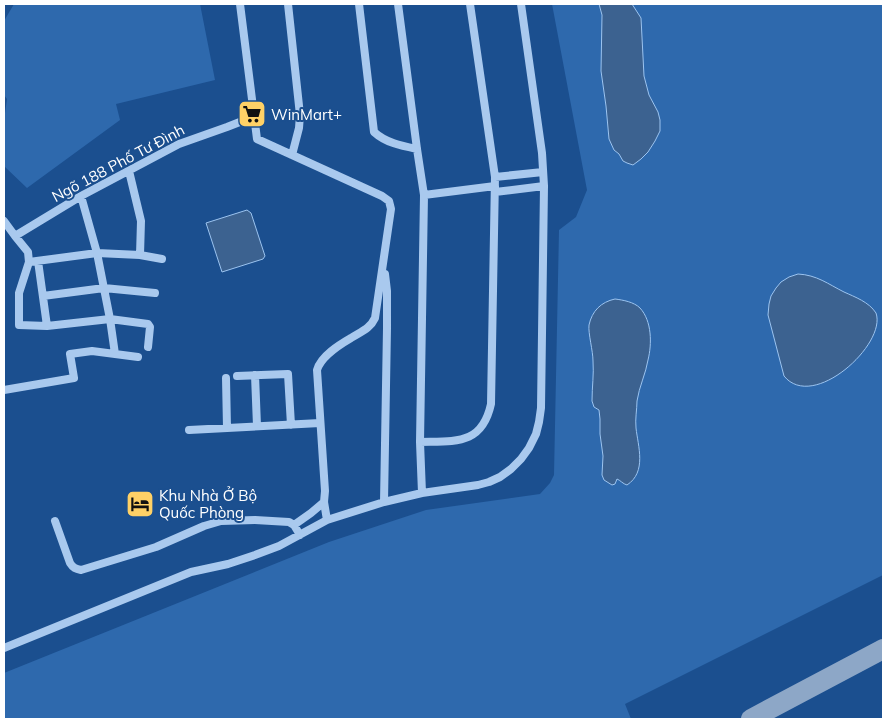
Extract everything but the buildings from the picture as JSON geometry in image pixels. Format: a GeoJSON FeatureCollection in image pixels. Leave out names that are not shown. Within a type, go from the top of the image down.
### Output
{"type":"FeatureCollection","features":[{"type":"Feature","properties":{"kind":"street"},"geometry":{"type":"LineString","coordinates":[[240,4],[257,139],[382,196],[391,205],[392,213],[384,266],[373,322],[368,328],[336,348],[319,365],[317,370],[325,491],[324,502],[328,520]]}},
{"type":"Feature","properties":{"kind":"street"},"geometry":{"type":"LineString","coordinates":[[288,4],[300,115],[299,128],[292,155]]}},
{"type":"Feature","properties":{"kind":"street"},"geometry":{"type":"LineString","coordinates":[[359,4],[374,132],[380,138],[400,146],[417,149]]}},
{"type":"Feature","properties":{"kind":"street"},"geometry":{"type":"LineString","coordinates":[[398,4],[424,195],[420,442],[422,493]]}},
{"type":"Feature","properties":{"kind":"street"},"geometry":{"type":"LineString","coordinates":[[420,442],[446,442],[464,439],[476,434],[489,416],[491,404],[495,185],[470,4]]}},
{"type":"Feature","properties":{"kind":"street"},"geometry":{"type":"LineString","coordinates":[[4,648],[191,572],[255,556],[279,546],[328,520],[384,502],[422,493],[478,486],[489,482],[500,477],[521,459],[536,434],[539,422],[544,172],[521,4]]}},
{"type":"Feature","properties":{"kind":"street","name":"Ngõ 188 Phố Tư Đình"},"geometry":{"type":"LineString","coordinates":[[15,236],[82,196],[179,144],[255,116]]}},
{"type":"Feature","properties":{"kind":"street"},"geometry":{"type":"LineString","coordinates":[[129,171],[141,221],[140,255]]}},
{"type":"Feature","properties":{"kind":"street"},"geometry":{"type":"LineString","coordinates":[[424,195],[495,185],[544,172]]}},
{"type":"Feature","properties":{"kind":"street"},"geometry":{"type":"LineString","coordinates":[[495,185],[544,186]]}},
{"type":"Feature","properties":{"kind":"street"},"geometry":{"type":"LineString","coordinates":[[82,196],[97,253],[115,354]]}},
{"type":"Feature","properties":{"kind":"street"},"geometry":{"type":"LineString","coordinates":[[4,222],[28,252],[29,262],[19,293],[19,325],[47,326],[110,319],[148,324],[150,327],[148,347]]}},
{"type":"Feature","properties":{"kind":"street"},"geometry":{"type":"LineString","coordinates":[[29,262],[97,253],[140,255],[162,259]]}},
{"type":"Feature","properties":{"kind":"street"},"geometry":{"type":"LineString","coordinates":[[38,261],[47,326]]}},
{"type":"Feature","properties":{"kind":"street"},"geometry":{"type":"LineString","coordinates":[[384,266],[387,291],[384,502]]}},
{"type":"Feature","properties":{"kind":"street"},"geometry":{"type":"LineString","coordinates":[[43,296],[104,288],[155,292]]}},
{"type":"Feature","properties":{"kind":"street"},"geometry":{"type":"LineString","coordinates":[[368,328],[387,328]]}},
{"type":"Feature","properties":{"kind":"street"},"geometry":{"type":"LineString","coordinates":[[4,390],[74,378],[70,354],[92,351],[138,357]]}},
{"type":"Feature","properties":{"kind":"street"},"geometry":{"type":"LineString","coordinates":[[237,376],[288,374],[291,425]]}},
{"type":"Feature","properties":{"kind":"street"},"geometry":{"type":"LineString","coordinates":[[255,375],[257,426]]}},
{"type":"Feature","properties":{"kind":"street"},"geometry":{"type":"LineString","coordinates":[[226,378],[227,428]]}},
{"type":"Feature","properties":{"kind":"street"},"geometry":{"type":"LineString","coordinates":[[189,430],[320,423]]}},
{"type":"Feature","properties":{"kind":"street"},"geometry":{"type":"LineString","coordinates":[[294,525],[324,502]]}},
{"type":"Feature","properties":{"kind":"street"},"geometry":{"type":"LineString","coordinates":[[55,521],[72,567],[81,570],[156,547],[204,526],[221,521],[289,522],[294,525],[300,535]]}},
{"type":"Feature","properties":{"kind":"shaded area"},"geometry":{"type":"Polygon","coordinates":[[[14,4],[200,4],[215,80],[116,104],[120,120],[27,188],[4,166],[4,120],[7,99],[4,95],[4,21],[14,4]]]}},
{"type":"Feature","properties":{"kind":"shaded area"},"geometry":{"type":"Polygon","coordinates":[[[552,4],[883,4],[883,575],[625,704],[631,719],[4,719],[4,673],[329,542],[426,510],[540,494],[550,483],[554,475],[559,230],[576,217],[587,190],[552,4]]]}},
{"type":"Feature","properties":{"kind":"shaded area"},"geometry":{"type":"Polygon","coordinates":[[[599,4],[632,4],[641,18],[644,76],[649,95],[658,112],[660,131],[648,152],[633,165],[623,161],[614,150],[609,139],[601,71],[602,15],[599,4]]]}},
{"type":"Feature","properties":{"kind":"shaded area"},"geometry":{"type":"Polygon","coordinates":[[[247,210],[251,213],[265,256],[263,259],[222,272],[206,223],[247,210]]]}},
{"type":"Feature","properties":{"kind":"shaded area"},"geometry":{"type":"Polygon","coordinates":[[[798,274],[822,280],[862,300],[876,313],[876,326],[870,341],[859,356],[845,370],[829,380],[812,386],[797,385],[784,376],[768,315],[771,296],[776,288],[781,282],[798,274]]]}},
{"type":"Feature","properties":{"kind":"shaded area"},"geometry":{"type":"Polygon","coordinates":[[[615,299],[638,306],[647,319],[650,333],[647,365],[637,401],[636,425],[640,458],[639,466],[633,480],[627,485],[617,479],[615,484],[612,485],[604,480],[602,475],[603,456],[599,410],[594,407],[592,401],[593,366],[589,325],[592,315],[598,308],[605,302],[615,299]]]}},
{"type":"Feature","properties":{"kind":"taxiway"},"geometry":{"type":"LineString","coordinates":[[751,719],[883,649]]}},
{"type":"Feature","properties":{"kind":"place","name":"WinMart+"},"geometry":{"type":"Point","coordinates":[252,114]}},
{"type":"Feature","properties":{"kind":"place","name":"Khu Nhà Ở Bộ Quốc Phòng"},"geometry":{"type":"Point","coordinates":[140,504]}}]}
